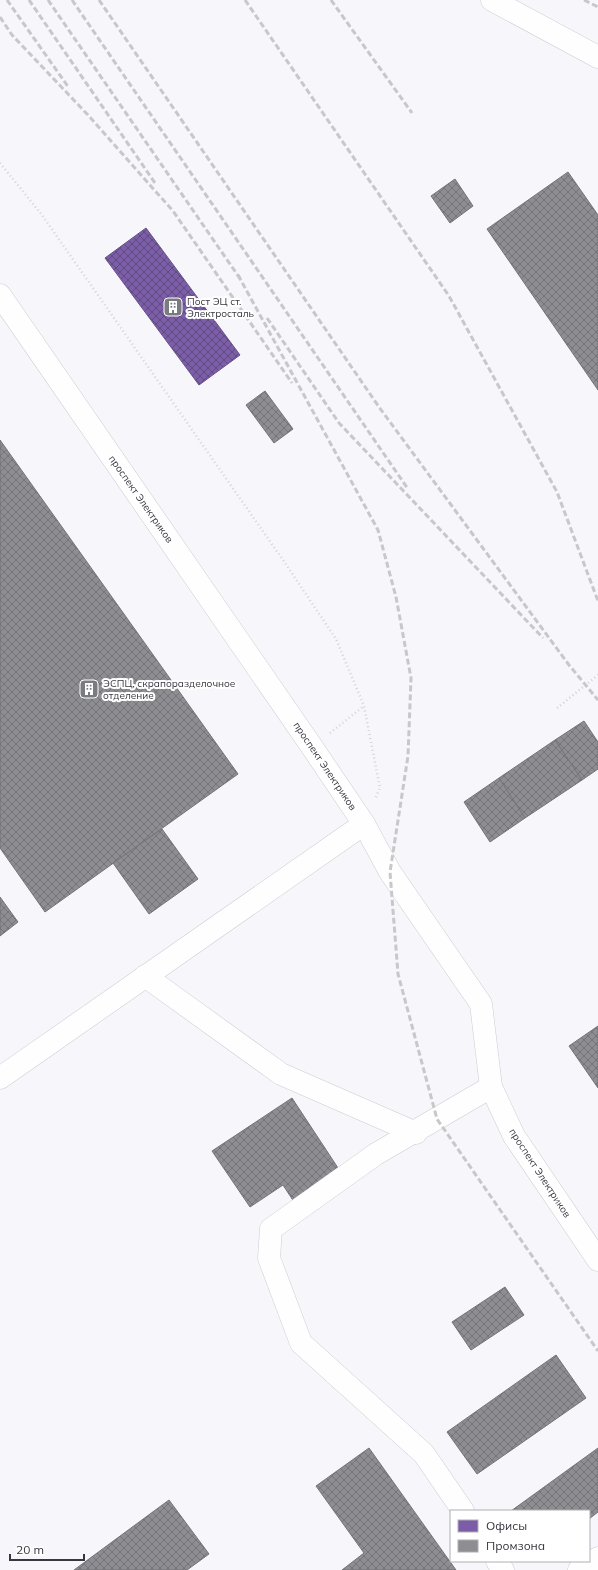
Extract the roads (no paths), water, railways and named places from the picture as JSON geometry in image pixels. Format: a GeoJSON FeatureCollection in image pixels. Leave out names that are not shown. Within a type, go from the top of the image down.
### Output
{"type":"FeatureCollection","features":[{"type":"Feature","properties":{"kind":"street"},"geometry":{"type":"LineString","coordinates":[[492,0],[598,57]]}},
{"type":"Feature","properties":{"kind":"street","name":"проспект Электриков"},"geometry":{"type":"LineString","coordinates":[[0,295],[312,747],[364,824],[390,872],[481,1004],[491,1087],[514,1136],[598,1260]]}},
{"type":"Feature","properties":{"kind":"street"},"geometry":{"type":"LineString","coordinates":[[0,1078],[364,824]]}},
{"type":"Feature","properties":{"kind":"street"},"geometry":{"type":"LineString","coordinates":[[145,976],[281,1074],[416,1133]]}},
{"type":"Feature","properties":{"kind":"street"},"geometry":{"type":"LineString","coordinates":[[462,1510],[424,1454],[301,1343],[270,1258],[272,1229],[376,1154],[416,1133],[491,1087]]}},
{"type":"Feature","properties":{"kind":"street"},"geometry":{"type":"LineString","coordinates":[[579,1570],[598,1558]]}},
{"type":"Feature","properties":{"kind":"railway"},"geometry":{"type":"LineString","coordinates":[[7,0],[69,88]]}},
{"type":"Feature","properties":{"kind":"railway"},"geometry":{"type":"LineString","coordinates":[[29,0],[155,183]]}},
{"type":"Feature","properties":{"kind":"railway"},"geometry":{"type":"LineString","coordinates":[[48,0],[241,280]]}},
{"type":"Feature","properties":{"kind":"railway"},"geometry":{"type":"LineString","coordinates":[[72,0],[408,489]]}},
{"type":"Feature","properties":{"kind":"railway"},"geometry":{"type":"LineString","coordinates":[[99,0],[379,407],[569,665],[598,700]]}},
{"type":"Feature","properties":{"kind":"railway"},"geometry":{"type":"LineString","coordinates":[[245,0],[449,296],[557,492],[598,601]]}},
{"type":"Feature","properties":{"kind":"railway"},"geometry":{"type":"LineString","coordinates":[[331,0],[412,113]]}},
{"type":"Feature","properties":{"kind":"railway"},"geometry":{"type":"LineString","coordinates":[[584,0],[598,7]]}},
{"type":"Feature","properties":{"kind":"railway"},"geometry":{"type":"LineString","coordinates":[[0,17],[12,35],[88,115],[173,211],[292,383]]}},
{"type":"Feature","properties":{"kind":"railway"},"geometry":{"type":"LineString","coordinates":[[238,275],[378,530],[396,597],[411,678],[408,756],[390,872],[398,974],[437,1119],[598,1351]]}},
{"type":"Feature","properties":{"kind":"railway"},"geometry":{"type":"LineString","coordinates":[[267,318],[339,423],[543,638]]}},
{"type":"Feature","properties":{"kind":"place","name":"Пост ЭЦ ст. Электросталь"},"geometry":{"type":"Point","coordinates":[173,307]}},
{"type":"Feature","properties":{"kind":"place","name":"ЭСПЦ, скрапоразделочное отделение"},"geometry":{"type":"Point","coordinates":[89,689]}}]}
